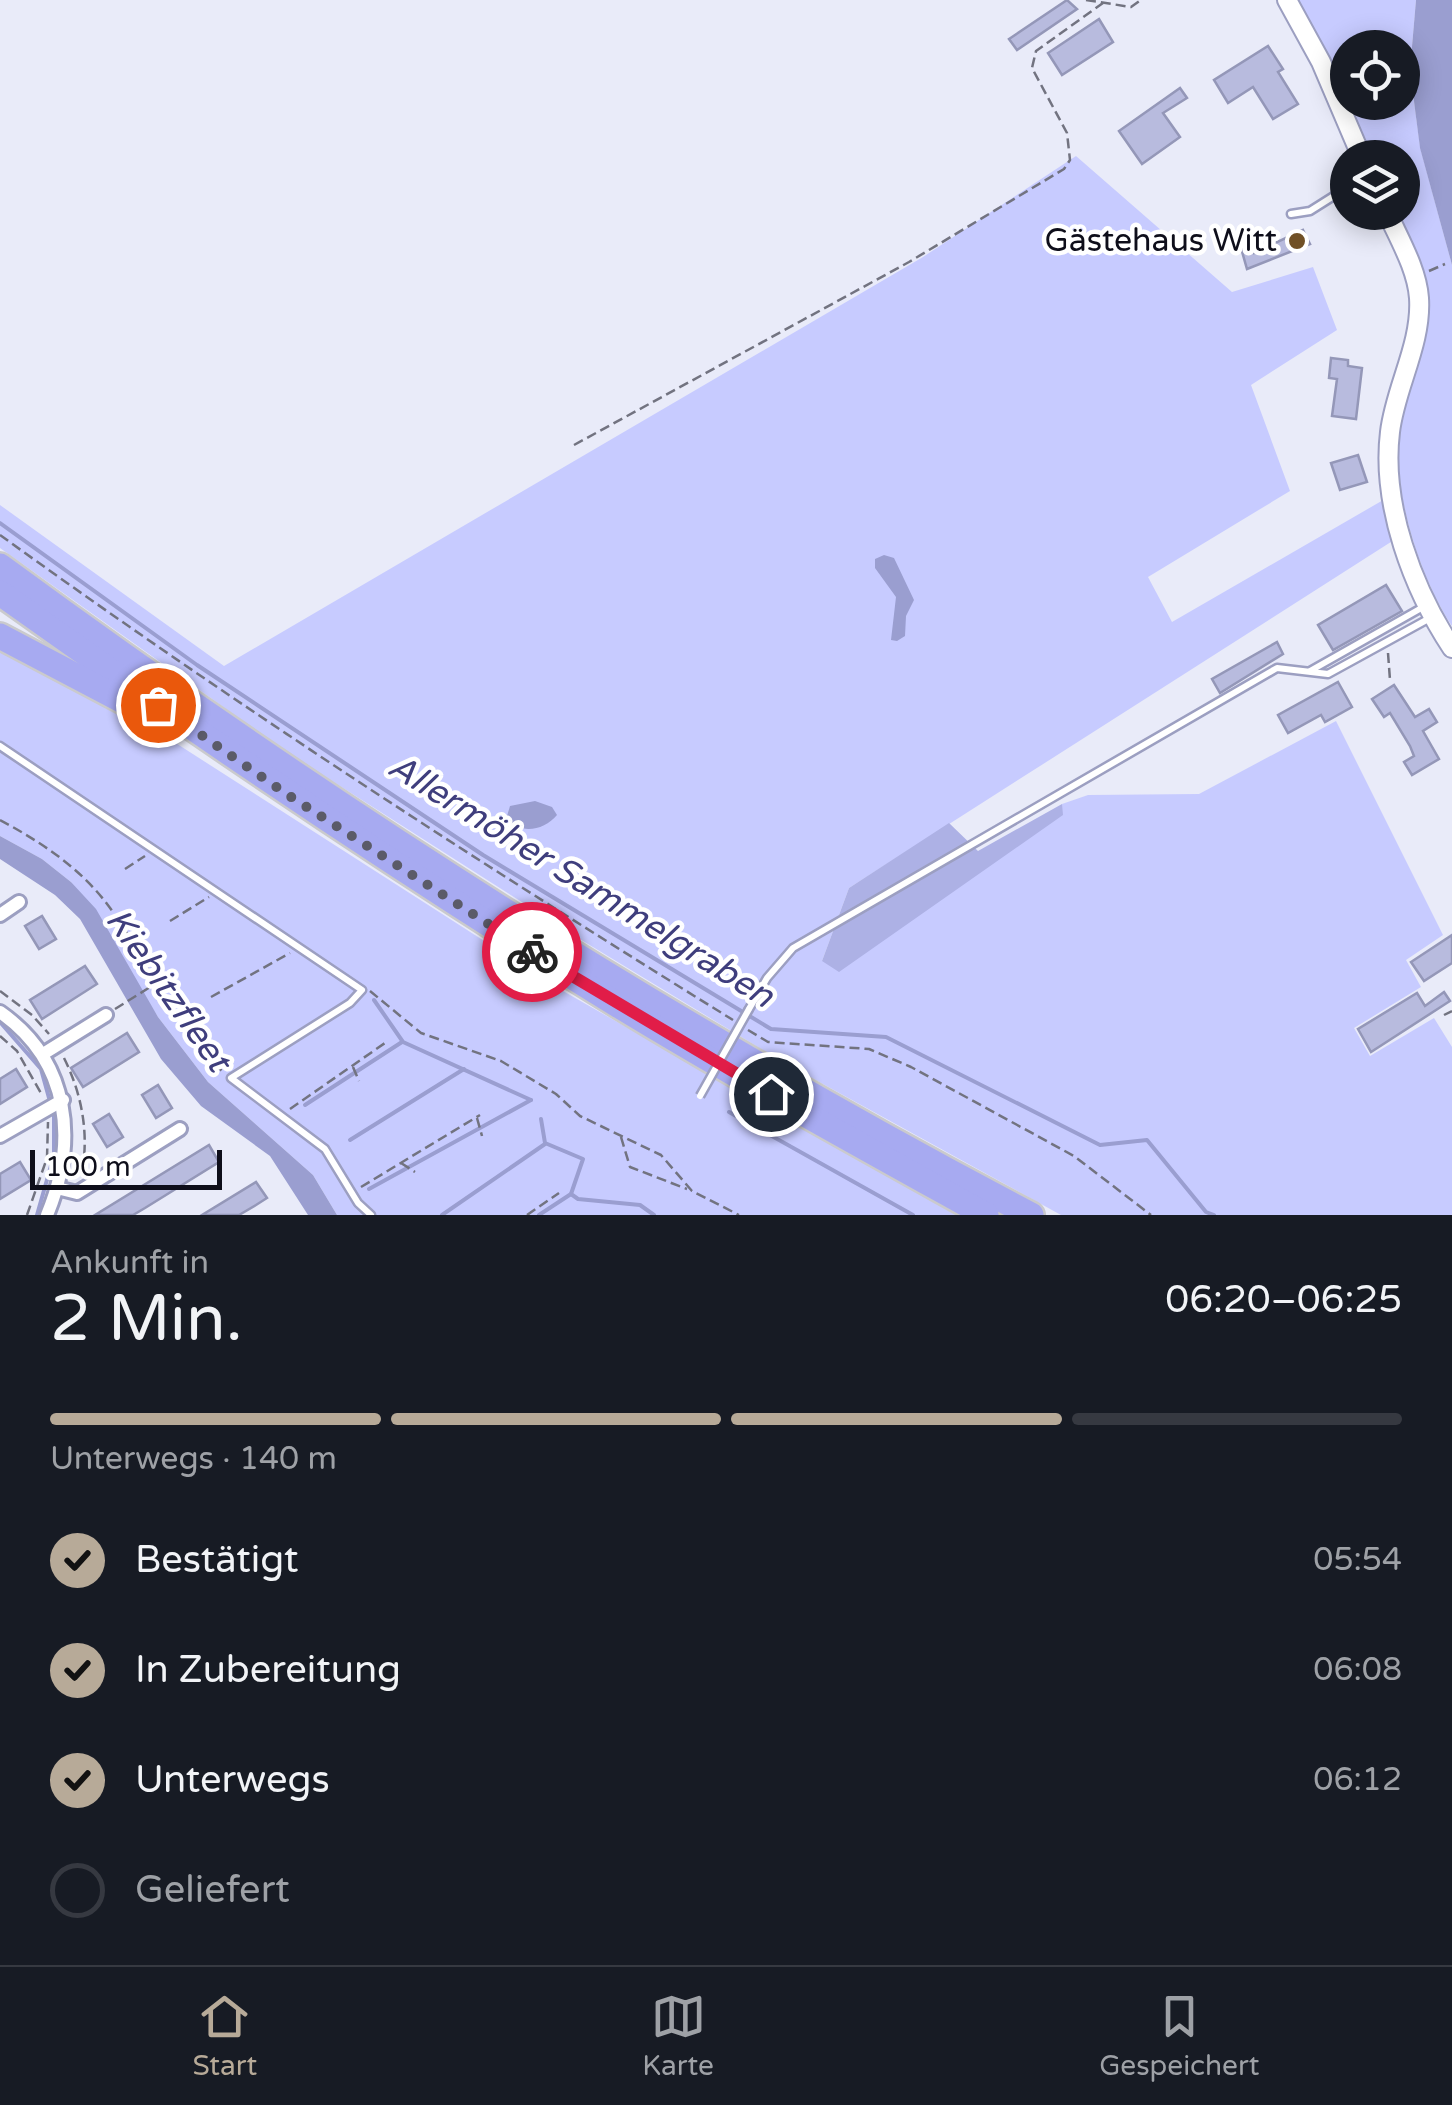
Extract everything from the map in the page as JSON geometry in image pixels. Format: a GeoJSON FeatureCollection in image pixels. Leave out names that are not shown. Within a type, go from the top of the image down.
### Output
{"type":"FeatureCollection","features":[{"type":"Feature","properties":{"kind":"highway"},"geometry":{"type":"LineString","coordinates":[[0,566],[299,777],[524,922],[720,1042],[1031,1215]]}},
{"type":"Feature","properties":{"kind":"highway"},"geometry":{"type":"LineString","coordinates":[[0,593],[221,750],[619,1005],[986,1215]]}},
{"type":"Feature","properties":{"kind":"highway"},"geometry":{"type":"LineString","coordinates":[[0,636],[221,750]]}},
{"type":"Feature","properties":{"kind":"street"},"geometry":{"type":"LineString","coordinates":[[1287,0],[1321,62],[1354,140]]}},
{"type":"Feature","properties":{"kind":"street"},"geometry":{"type":"LineString","coordinates":[[1394,230],[1419,298],[1416,329],[1390,434],[1389,465],[1407,556],[1429,611],[1452,648]]}},
{"type":"Feature","properties":{"kind":"street"},"geometry":{"type":"LineString","coordinates":[[0,915],[19,902]]}},
{"type":"Feature","properties":{"kind":"street"},"geometry":{"type":"LineString","coordinates":[[0,1012],[43,1054],[63,1100],[67,1135],[58,1188],[47,1215]]}},
{"type":"Feature","properties":{"kind":"street"},"geometry":{"type":"LineString","coordinates":[[43,1054],[106,1015]]}},
{"type":"Feature","properties":{"kind":"street"},"geometry":{"type":"LineString","coordinates":[[0,1136],[63,1100]]}},
{"type":"Feature","properties":{"kind":"street"},"geometry":{"type":"LineString","coordinates":[[58,1188],[77,1193],[180,1129]]}},
{"type":"Feature","properties":{"kind":"lane"},"geometry":{"type":"LineString","coordinates":[[1290,214],[1330,200]]}},
{"type":"Feature","properties":{"kind":"lane"},"geometry":{"type":"LineString","coordinates":[[700,1096],[766,978],[794,948],[1277,668],[1328,674],[1387,642],[1429,611]]}},
{"type":"Feature","properties":{"kind":"lane"},"geometry":{"type":"LineString","coordinates":[[1308,672],[1429,611]]}},
{"type":"Feature","properties":{"kind":"lane"},"geometry":{"type":"LineString","coordinates":[[0,746],[362,990],[350,1003],[231,1078],[324,1149],[371,1215]]}},
{"type":"Feature","properties":{"kind":"path"},"geometry":{"type":"LineString","coordinates":[[1086,0],[1131,7],[1141,0]]}},
{"type":"Feature","properties":{"kind":"path"},"geometry":{"type":"LineString","coordinates":[[574,445],[909,262],[1064,169],[1070,160],[1067,132],[1032,68],[1036,51],[1103,2]]}},
{"type":"Feature","properties":{"kind":"path"},"geometry":{"type":"LineString","coordinates":[[0,535],[395,809],[768,1042],[870,1049],[911,1067],[1074,1156],[1151,1215]]}},
{"type":"Feature","properties":{"kind":"path"},"geometry":{"type":"LineString","coordinates":[[1387,642],[1390,680]]}},
{"type":"Feature","properties":{"kind":"path"},"geometry":{"type":"LineString","coordinates":[[0,820],[50,850],[79,873],[105,902],[181,1028],[231,1078]]}},
{"type":"Feature","properties":{"kind":"path"},"geometry":{"type":"LineString","coordinates":[[125,868],[154,850]]}},
{"type":"Feature","properties":{"kind":"path"},"geometry":{"type":"LineString","coordinates":[[170,922],[219,891]]}},
{"type":"Feature","properties":{"kind":"path"},"geometry":{"type":"LineString","coordinates":[[211,997],[300,948]]}},
{"type":"Feature","properties":{"kind":"path"},"geometry":{"type":"LineString","coordinates":[[120,1006],[156,983]]}},
{"type":"Feature","properties":{"kind":"path"},"geometry":{"type":"LineString","coordinates":[[362,990],[376,991],[421,1032],[501,1060],[556,1094],[580,1116],[660,1156],[692,1191]]}},
{"type":"Feature","properties":{"kind":"path"},"geometry":{"type":"LineString","coordinates":[[1444,1016],[1452,1011]]}},
{"type":"Feature","properties":{"kind":"path"},"geometry":{"type":"LineString","coordinates":[[280,1116],[384,1043]]}},
{"type":"Feature","properties":{"kind":"path"},"geometry":{"type":"LineString","coordinates":[[352,1066],[359,1081]]}},
{"type":"Feature","properties":{"kind":"path"},"geometry":{"type":"LineString","coordinates":[[352,1193],[478,1116],[482,1136]]}},
{"type":"Feature","properties":{"kind":"path"},"geometry":{"type":"LineString","coordinates":[[620,1136],[630,1167],[692,1191],[739,1215]]}},
{"type":"Feature","properties":{"kind":"path"},"geometry":{"type":"LineString","coordinates":[[401,1163],[415,1172]]}},
{"type":"Feature","properties":{"kind":"path"},"geometry":{"type":"LineString","coordinates":[[527,1215],[559,1194]]}},
{"type":"Feature","properties":{"kind":"shaded area"},"geometry":{"type":"Polygon","coordinates":[[[1295,0],[1416,0],[1413,30],[1330,30],[1330,62],[1295,0]]]}},
{"type":"Feature","properties":{"kind":"shaded area"},"geometry":{"type":"Polygon","coordinates":[[[1416,0],[1452,0],[1452,265],[1420,148],[1416,120],[1420,120],[1420,30],[1413,30],[1416,0]]]}},
{"type":"Feature","properties":{"kind":"shaded area"},"geometry":{"type":"Polygon","coordinates":[[[1355,120],[1416,120],[1419,140],[1364,140],[1355,120]]]}},
{"type":"Feature","properties":{"kind":"shaded area"},"geometry":{"type":"Polygon","coordinates":[[[1420,147],[1452,265],[1452,626],[1419,558],[1399,478],[1398,429],[1422,332],[1416,291],[1399,230],[1420,230],[1420,147]]]}},
{"type":"Feature","properties":{"kind":"shaded area"},"geometry":{"type":"Polygon","coordinates":[[[1076,156],[1232,292],[1313,267],[1337,330],[1251,385],[1290,491],[1148,577],[1172,622],[1385,499],[1394,540],[849,888],[822,961],[1062,815],[1062,804],[1088,795],[1199,794],[1336,721],[1443,935],[1406,960],[1421,987],[1354,1028],[1370,1056],[1434,1018],[1452,1047],[1452,1215],[1061,1215],[781,1061],[583,941],[285,751],[0,548],[0,505],[224,666],[923,257],[1076,156]]]}},
{"type":"Feature","properties":{"kind":"shaded area"},"geometry":{"type":"Polygon","coordinates":[[[884,555],[894,558],[914,600],[906,616],[905,636],[897,641],[891,640],[896,597],[875,568],[875,559],[884,555]]]}},
{"type":"Feature","properties":{"kind":"shaded area"},"geometry":{"type":"Polygon","coordinates":[[[0,645],[171,740],[556,987],[956,1215],[337,1215],[313,1175],[208,1082],[158,1017],[71,882],[42,859],[0,836],[0,645]]]}},
{"type":"Feature","properties":{"kind":"shaded area"},"geometry":{"type":"Polygon","coordinates":[[[535,801],[552,807],[557,815],[538,828],[524,829],[511,822],[507,816],[510,806],[535,801]]]}},
{"type":"Feature","properties":{"kind":"shaded area"},"geometry":{"type":"Polygon","coordinates":[[[1062,804],[1063,815],[839,972],[822,961],[849,888],[949,823],[978,851],[1062,804]]]}},
{"type":"Feature","properties":{"kind":"shaded area"},"geometry":{"type":"Polygon","coordinates":[[[0,836],[42,859],[96,909],[158,1017],[208,1082],[313,1175],[337,1215],[308,1215],[270,1156],[201,1106],[161,1059],[80,919],[55,895],[0,859],[0,836]]]}},
{"type":"Feature","properties":{"kind":"building"},"geometry":{"type":"Polygon","coordinates":[[[1067,0],[1077,9],[1017,50],[1009,39],[1067,0]]]}},
{"type":"Feature","properties":{"kind":"building"},"geometry":{"type":"Polygon","coordinates":[[[1099,19],[1113,42],[1062,75],[1048,53],[1099,19]]]}},
{"type":"Feature","properties":{"kind":"building"},"geometry":{"type":"Polygon","coordinates":[[[1268,46],[1283,69],[1278,72],[1298,104],[1273,119],[1253,87],[1228,103],[1214,80],[1268,46]]]}},
{"type":"Feature","properties":{"kind":"building"},"geometry":{"type":"Polygon","coordinates":[[[1180,88],[1187,98],[1163,113],[1180,137],[1142,164],[1119,131],[1180,88]]]}},
{"type":"Feature","properties":{"kind":"building"},"geometry":{"type":"Polygon","coordinates":[[[1303,230],[1310,244],[1247,269],[1241,248],[1250,244],[1254,253],[1303,230]]]}},
{"type":"Feature","properties":{"kind":"building"},"geometry":{"type":"Polygon","coordinates":[[[1331,358],[1348,360],[1348,366],[1362,368],[1356,419],[1332,416],[1337,379],[1329,378],[1331,358]]]}},
{"type":"Feature","properties":{"kind":"building"},"geometry":{"type":"Polygon","coordinates":[[[1358,455],[1367,482],[1340,490],[1331,463],[1358,455]]]}},
{"type":"Feature","properties":{"kind":"building"},"geometry":{"type":"Polygon","coordinates":[[[1386,585],[1402,611],[1333,650],[1318,625],[1386,585]]]}},
{"type":"Feature","properties":{"kind":"building"},"geometry":{"type":"Polygon","coordinates":[[[1277,642],[1283,654],[1220,693],[1212,679],[1277,642]]]}},
{"type":"Feature","properties":{"kind":"building"},"geometry":{"type":"Polygon","coordinates":[[[1338,682],[1352,707],[1325,722],[1321,715],[1288,733],[1278,715],[1338,682]]]}},
{"type":"Feature","properties":{"kind":"building"},"geometry":{"type":"Polygon","coordinates":[[[1394,685],[1415,717],[1429,709],[1437,722],[1423,731],[1439,759],[1412,775],[1404,762],[1414,756],[1410,746],[1390,713],[1384,717],[1372,699],[1394,685]]]}},
{"type":"Feature","properties":{"kind":"building"},"geometry":{"type":"Polygon","coordinates":[[[42,916],[56,939],[39,949],[25,926],[42,916]]]}},
{"type":"Feature","properties":{"kind":"building"},"geometry":{"type":"Polygon","coordinates":[[[1452,935],[1452,963],[1424,981],[1411,962],[1452,935]]]}},
{"type":"Feature","properties":{"kind":"building"},"geometry":{"type":"Polygon","coordinates":[[[85,966],[97,984],[42,1019],[30,1000],[85,966]]]}},
{"type":"Feature","properties":{"kind":"building"},"geometry":{"type":"Polygon","coordinates":[[[1444,992],[1450,1001],[1371,1052],[1358,1029],[1417,993],[1425,1006],[1444,992]]]}},
{"type":"Feature","properties":{"kind":"building"},"geometry":{"type":"Polygon","coordinates":[[[127,1033],[139,1052],[83,1087],[71,1068],[127,1033]]]}},
{"type":"Feature","properties":{"kind":"building"},"geometry":{"type":"Polygon","coordinates":[[[16,1069],[27,1087],[0,1104],[0,1079],[16,1069]]]}},
{"type":"Feature","properties":{"kind":"building"},"geometry":{"type":"Polygon","coordinates":[[[158,1085],[172,1108],[156,1118],[142,1095],[158,1085]]]}},
{"type":"Feature","properties":{"kind":"building"},"geometry":{"type":"Polygon","coordinates":[[[109,1114],[123,1137],[107,1147],[93,1124],[109,1114]]]}},
{"type":"Feature","properties":{"kind":"building"},"geometry":{"type":"Polygon","coordinates":[[[209,1145],[219,1162],[145,1208],[133,1215],[95,1215],[209,1145]]]}},
{"type":"Feature","properties":{"kind":"building"},"geometry":{"type":"Polygon","coordinates":[[[20,1162],[31,1180],[0,1199],[0,1174],[20,1162]]]}},
{"type":"Feature","properties":{"kind":"building"},"geometry":{"type":"Polygon","coordinates":[[[256,1182],[267,1198],[256,1205],[239,1215],[202,1215],[256,1182]]]}},
{"type":"Feature","properties":{"kind":"waterway","name":"Allermöher Sammelgraben"},"geometry":{"type":"LineString","coordinates":[[0,523],[197,665],[483,855],[771,1029],[886,1037],[1100,1145],[1147,1140],[1206,1212],[1214,1215]]}},
{"type":"Feature","properties":{"kind":"waterway"},"geometry":{"type":"LineString","coordinates":[[374,1000],[403,1042],[531,1100]]}},
{"type":"Feature","properties":{"kind":"waterway"},"geometry":{"type":"LineString","coordinates":[[0,1022],[41,1069],[49,1098]]}},
{"type":"Feature","properties":{"kind":"waterway"},"geometry":{"type":"LineString","coordinates":[[305,1105],[402,1042]]}},
{"type":"Feature","properties":{"kind":"waterway"},"geometry":{"type":"LineString","coordinates":[[350,1140],[464,1069]]}},
{"type":"Feature","properties":{"kind":"waterway"},"geometry":{"type":"LineString","coordinates":[[369,1189],[531,1100]]}},
{"type":"Feature","properties":{"kind":"waterway"},"geometry":{"type":"LineString","coordinates":[[729,1112],[913,1215]]}},
{"type":"Feature","properties":{"kind":"waterway"},"geometry":{"type":"LineString","coordinates":[[37,1215],[54,1155],[54,1115]]}},
{"type":"Feature","properties":{"kind":"waterway"},"geometry":{"type":"LineString","coordinates":[[541,1119],[545,1143],[583,1159],[571,1194],[578,1199],[640,1205],[654,1215]]}},
{"type":"Feature","properties":{"kind":"waterway"},"geometry":{"type":"LineString","coordinates":[[442,1215],[545,1144]]}},
{"type":"Feature","properties":{"kind":"waterway"},"geometry":{"type":"LineString","coordinates":[[539,1215],[571,1194]]}},
{"type":"Feature","properties":{"kind":"way so far"},"geometry":{"type":"LineString","coordinates":[[158,705],[288,795],[532,952]]}},
{"type":"Feature","properties":{"kind":"place","name":"Gästehaus Witt"},"geometry":{"type":"Point","coordinates":[1297,241]}},
{"type":"Feature","properties":{"kind":"route"},"geometry":{"type":"LineString","coordinates":[[532,952],[771,1094]]}},
{"type":"Feature","properties":{"kind":"water label","name":"Kiebitzfleet"},"geometry":{"type":"Point","coordinates":[168,990]}}]}
